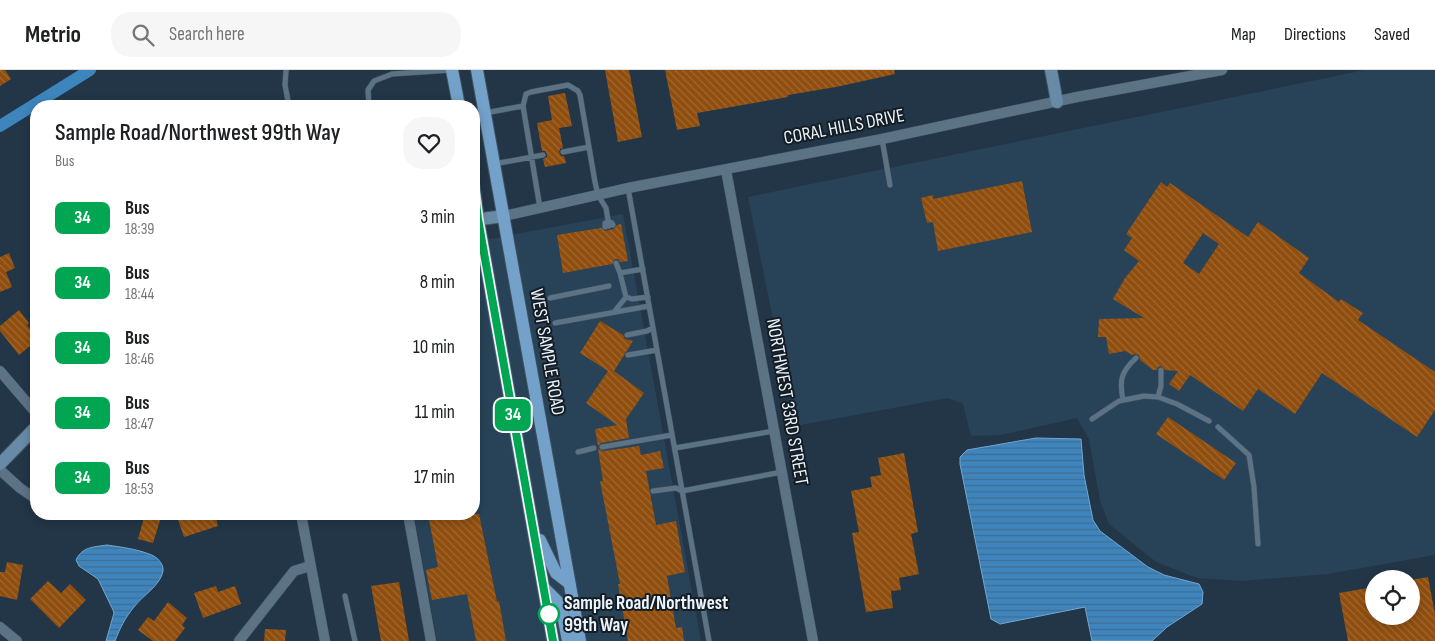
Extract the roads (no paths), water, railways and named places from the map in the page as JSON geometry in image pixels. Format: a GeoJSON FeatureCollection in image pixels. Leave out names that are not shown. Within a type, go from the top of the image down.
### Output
{"type":"FeatureCollection","features":[{"type":"Feature","properties":{"kind":"main road"},"geometry":{"type":"LineString","coordinates":[[452,70],[458,100]]}},
{"type":"Feature","properties":{"kind":"main road","name":"WEST SAMPLE ROAD"},"geometry":{"type":"LineString","coordinates":[[477,70],[580,641]]}},
{"type":"Feature","properties":{"kind":"main road"},"geometry":{"type":"LineString","coordinates":[[480,241],[553,641]]}},
{"type":"Feature","properties":{"kind":"main road"},"geometry":{"type":"LineString","coordinates":[[533,524],[556,573],[570,583]]}},
{"type":"Feature","properties":{"kind":"main road"},"geometry":{"type":"LineString","coordinates":[[544,588],[561,605],[568,641]]}},
{"type":"Feature","properties":{"kind":"street"},"geometry":{"type":"LineString","coordinates":[[1052,70],[1057,102]]}},
{"type":"Feature","properties":{"kind":"street","name":"CORAL HILLS DRIVE"},"geometry":{"type":"LineString","coordinates":[[480,219],[504,216],[628,188],[1222,70]]}},
{"type":"Feature","properties":{"kind":"street","name":"NORTHWEST 33RD STREET"},"geometry":{"type":"LineString","coordinates":[[726,170],[813,641]]}},
{"type":"Feature","properties":{"kind":"street"},"geometry":{"type":"LineString","coordinates":[[0,371],[30,406]]}},
{"type":"Feature","properties":{"kind":"street"},"geometry":{"type":"LineString","coordinates":[[0,464],[30,433]]}},
{"type":"Feature","properties":{"kind":"street"},"geometry":{"type":"LineString","coordinates":[[0,470],[30,495]]}},
{"type":"Feature","properties":{"kind":"street"},"geometry":{"type":"LineString","coordinates":[[302,520],[325,641]]}},
{"type":"Feature","properties":{"kind":"street"},"geometry":{"type":"LineString","coordinates":[[409,520],[431,641]]}},
{"type":"Feature","properties":{"kind":"street"},"geometry":{"type":"LineString","coordinates":[[239,641],[294,571],[310,566]]}},
{"type":"Feature","properties":{"kind":"street"},"geometry":{"type":"LineString","coordinates":[[0,627],[16,641]]}},
{"type":"Feature","properties":{"kind":"lane"},"geometry":{"type":"LineString","coordinates":[[286,70],[285,84],[288,100]]}},
{"type":"Feature","properties":{"kind":"lane"},"geometry":{"type":"LineString","coordinates":[[369,100],[368,90],[374,81],[392,74],[452,70]]}},
{"type":"Feature","properties":{"kind":"lane"},"geometry":{"type":"LineString","coordinates":[[540,208],[523,106],[526,94],[568,85],[578,91],[580,95],[598,195],[606,208],[609,225]]}},
{"type":"Feature","properties":{"kind":"lane"},"geometry":{"type":"LineString","coordinates":[[485,113],[523,106]]}},
{"type":"Feature","properties":{"kind":"lane"},"geometry":{"type":"LineString","coordinates":[[882,139],[890,185]]}},
{"type":"Feature","properties":{"kind":"lane"},"geometry":{"type":"LineString","coordinates":[[564,152],[589,147]]}},
{"type":"Feature","properties":{"kind":"lane"},"geometry":{"type":"LineString","coordinates":[[494,164],[543,155]]}},
{"type":"Feature","properties":{"kind":"lane"},"geometry":{"type":"LineString","coordinates":[[628,188],[709,641]]}},
{"type":"Feature","properties":{"kind":"lane"},"geometry":{"type":"LineString","coordinates":[[616,263],[626,297]]}},
{"type":"Feature","properties":{"kind":"lane"},"geometry":{"type":"LineString","coordinates":[[620,273],[643,269]]}},
{"type":"Feature","properties":{"kind":"lane"},"geometry":{"type":"LineString","coordinates":[[550,298],[609,286]]}},
{"type":"Feature","properties":{"kind":"lane"},"geometry":{"type":"LineString","coordinates":[[626,297],[632,299],[648,298]]}},
{"type":"Feature","properties":{"kind":"lane"},"geometry":{"type":"LineString","coordinates":[[613,313],[626,297]]}},
{"type":"Feature","properties":{"kind":"lane"},"geometry":{"type":"LineString","coordinates":[[555,323],[649,306]]}},
{"type":"Feature","properties":{"kind":"lane"},"geometry":{"type":"LineString","coordinates":[[627,334],[647,331],[653,328]]}},
{"type":"Feature","properties":{"kind":"lane"},"geometry":{"type":"LineString","coordinates":[[628,355],[657,350]]}},
{"type":"Feature","properties":{"kind":"lane"},"geometry":{"type":"LineString","coordinates":[[1123,400],[1121,383],[1123,372],[1136,358]]}},
{"type":"Feature","properties":{"kind":"lane"},"geometry":{"type":"LineString","coordinates":[[1158,397],[1161,386],[1161,370]]}},
{"type":"Feature","properties":{"kind":"lane"},"geometry":{"type":"LineString","coordinates":[[1092,419],[1123,400],[1144,396],[1158,397],[1177,404],[1209,421]]}},
{"type":"Feature","properties":{"kind":"lane"},"geometry":{"type":"LineString","coordinates":[[1218,427],[1249,455],[1254,487],[1258,544]]}},
{"type":"Feature","properties":{"kind":"lane"},"geometry":{"type":"LineString","coordinates":[[675,448],[775,431]]}},
{"type":"Feature","properties":{"kind":"lane"},"geometry":{"type":"LineString","coordinates":[[602,447],[672,435]]}},
{"type":"Feature","properties":{"kind":"lane"},"geometry":{"type":"LineString","coordinates":[[578,452],[594,448]]}},
{"type":"Feature","properties":{"kind":"lane"},"geometry":{"type":"LineString","coordinates":[[653,491],[676,488],[682,491],[782,472]]}},
{"type":"Feature","properties":{"kind":"lane"},"geometry":{"type":"LineString","coordinates":[[345,596],[355,641]]}},
{"type":"Feature","properties":{"kind":"water"},"geometry":{"type":"Polygon","coordinates":[[[1036,438],[1081,439],[1084,475],[1093,520],[1100,531],[1148,567],[1164,575],[1199,584],[1203,592],[1202,604],[1167,627],[1152,641],[1092,641],[1085,607],[1000,624],[991,619],[960,457],[967,450],[1036,438]]]}},
{"type":"Feature","properties":{"kind":"water"},"geometry":{"type":"Polygon","coordinates":[[[107,545],[134,549],[152,555],[159,560],[163,568],[159,581],[131,611],[115,641],[106,641],[114,613],[113,610],[98,579],[79,566],[76,560],[81,552],[85,550],[107,545]]]}},
{"type":"Feature","properties":{"kind":"waterway"},"geometry":{"type":"LineString","coordinates":[[42,100],[90,70]]}},
{"type":"Feature","properties":{"kind":"waterway"},"geometry":{"type":"LineString","coordinates":[[0,126],[30,107]]}},
{"type":"Feature","properties":{"kind":"place","name":"Sample Road/Northwest 99th Way"},"geometry":{"type":"Point","coordinates":[549,614]}}]}
